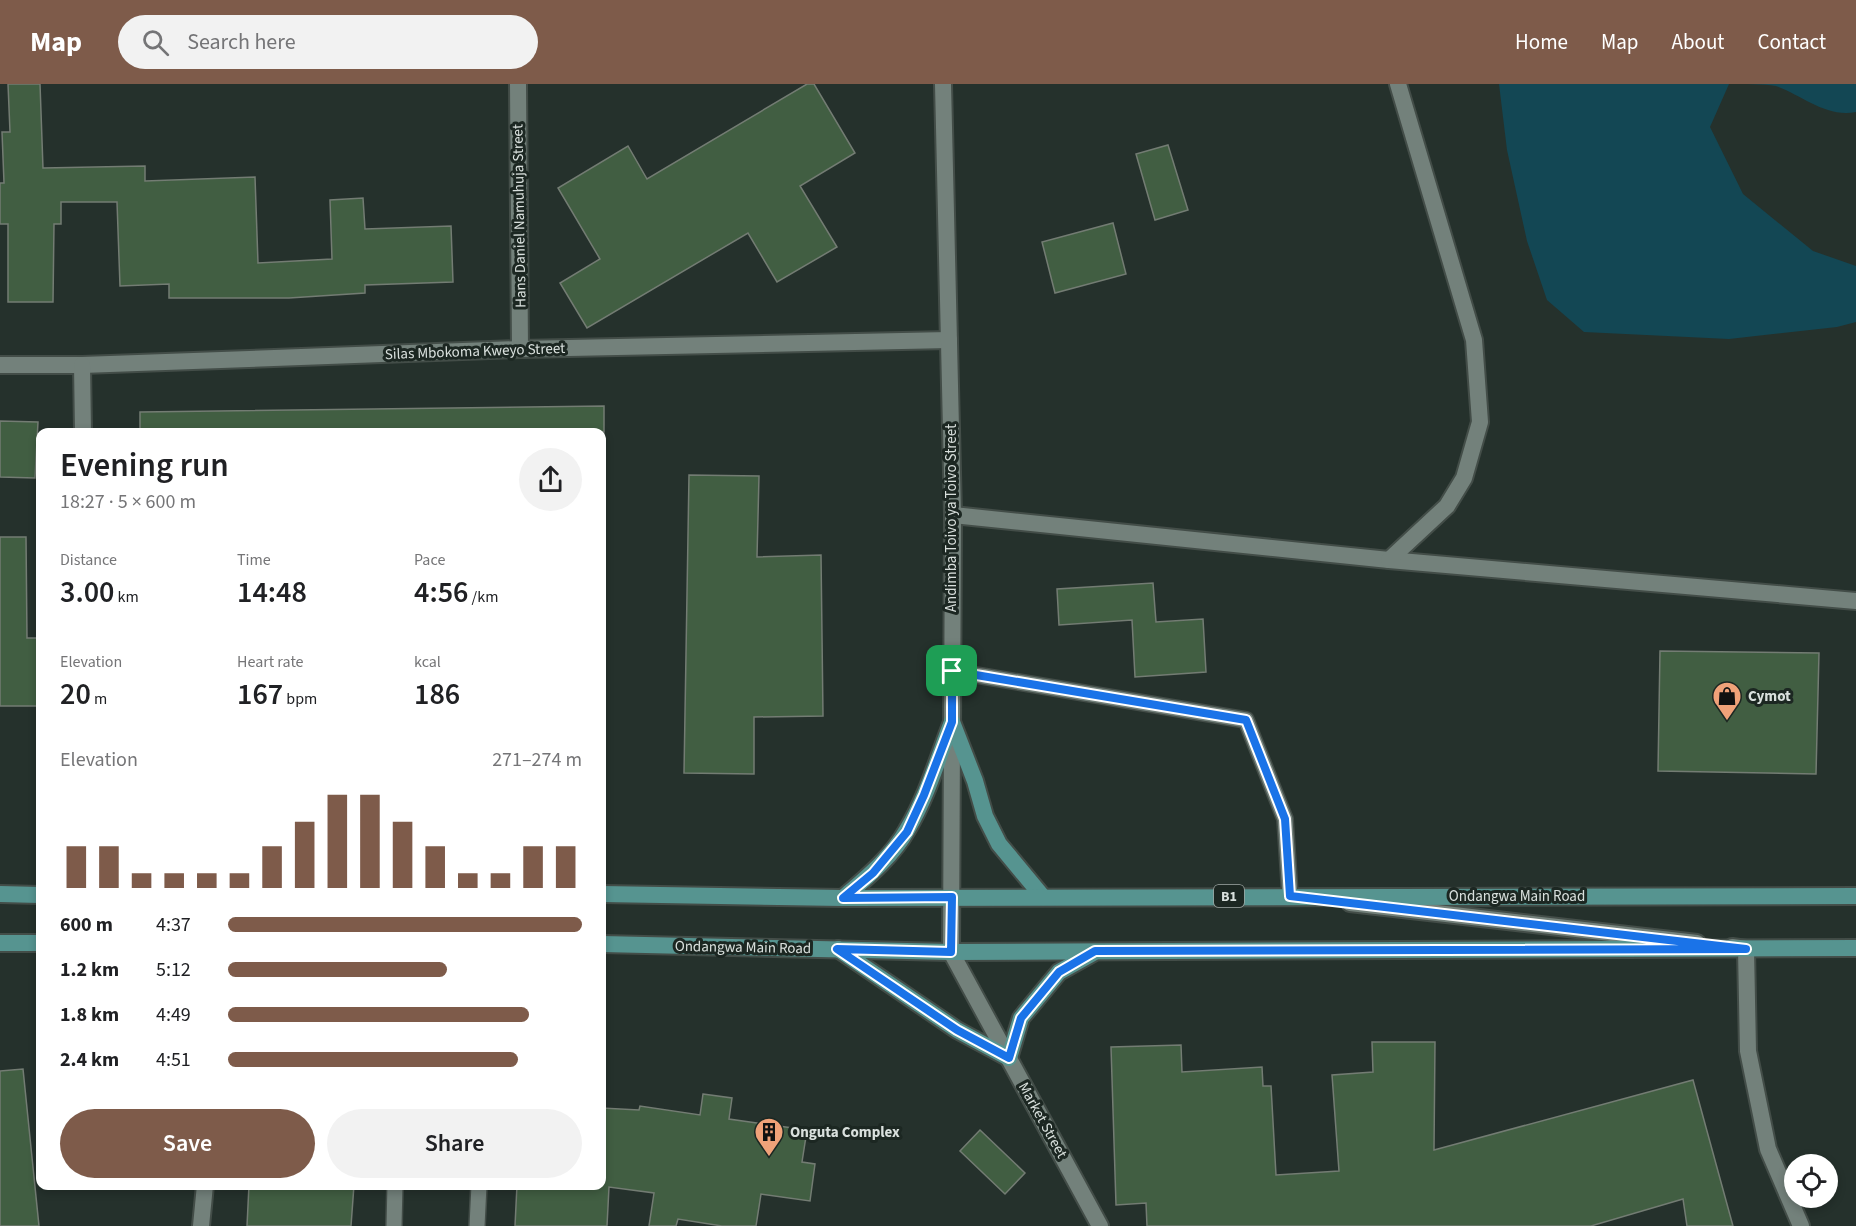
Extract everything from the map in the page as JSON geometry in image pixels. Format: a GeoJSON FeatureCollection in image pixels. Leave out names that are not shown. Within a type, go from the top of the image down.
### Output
{"type":"FeatureCollection","features":[{"type":"Feature","properties":{"kind":"main road"},"geometry":{"type":"LineString","coordinates":[[952,722],[986,816],[999,844],[1043,897]]}},
{"type":"Feature","properties":{"kind":"main road"},"geometry":{"type":"LineString","coordinates":[[843,898],[873,873],[907,832],[952,722]]}},
{"type":"Feature","properties":{"kind":"main road"},"geometry":{"type":"LineString","coordinates":[[0,894],[36,895]]}},
{"type":"Feature","properties":{"kind":"main road","name":"Ondangwa Main Road"},"geometry":{"type":"LineString","coordinates":[[606,894],[843,898],[1856,896]]}},
{"type":"Feature","properties":{"kind":"main road"},"geometry":{"type":"LineString","coordinates":[[0,943],[36,943]]}},
{"type":"Feature","properties":{"kind":"main road","name":"Ondangwa Main Road"},"geometry":{"type":"LineString","coordinates":[[606,944],[951,952],[1856,948]]}},
{"type":"Feature","properties":{"kind":"main road"},"geometry":{"type":"LineString","coordinates":[[837,949],[957,1030],[1009,1058],[1021,1018],[1059,972],[1095,951]]}},
{"type":"Feature","properties":{"kind":"street","name":"Hans Daniel Namuhuja Street"},"geometry":{"type":"LineString","coordinates":[[518,84],[520,348]]}},
{"type":"Feature","properties":{"kind":"street","name":"Andimba Toivo ya Toivo Street"},"geometry":{"type":"LineString","coordinates":[[943,84],[953,515],[951,952]]}},
{"type":"Feature","properties":{"kind":"street"},"geometry":{"type":"LineString","coordinates":[[1389,560],[1447,506],[1464,478],[1480,422],[1474,340],[1398,84]]}},
{"type":"Feature","properties":{"kind":"street","name":"Silas Mbokoma Kweyo Street"},"geometry":{"type":"LineString","coordinates":[[0,365],[82,365],[520,348],[949,340]]}},
{"type":"Feature","properties":{"kind":"street"},"geometry":{"type":"LineString","coordinates":[[82,365],[82,428]]}},
{"type":"Feature","properties":{"kind":"street"},"geometry":{"type":"LineString","coordinates":[[953,515],[1389,560],[1856,601]]}},
{"type":"Feature","properties":{"kind":"street"},"geometry":{"type":"LineString","coordinates":[[1290,896],[1746,949],[1748,1051],[1768,1149],[1801,1226]]}},
{"type":"Feature","properties":{"kind":"street","name":"Market Street"},"geometry":{"type":"LineString","coordinates":[[951,952],[1100,1226]]}},
{"type":"Feature","properties":{"kind":"street"},"geometry":{"type":"LineString","coordinates":[[201,1226],[205,1190]]}},
{"type":"Feature","properties":{"kind":"lane"},"geometry":{"type":"LineString","coordinates":[[952,671],[1246,720],[1285,819],[1290,896]]}},
{"type":"Feature","properties":{"kind":"lane"},"geometry":{"type":"LineString","coordinates":[[394,1226],[395,1190]]}},
{"type":"Feature","properties":{"kind":"lane"},"geometry":{"type":"LineString","coordinates":[[477,1226],[479,1190]]}},
{"type":"Feature","properties":{"kind":"water"},"geometry":{"type":"Polygon","coordinates":[[[1499,84],[1729,84],[1710,127],[1743,194],[1813,251],[1856,266],[1856,322],[1837,327],[1729,339],[1584,332],[1547,300],[1527,241],[1507,150],[1499,84]]]}},
{"type":"Feature","properties":{"kind":"water"},"geometry":{"type":"Polygon","coordinates":[[[1759,84],[1856,84],[1856,112],[1834,112],[1824,109],[1776,86],[1759,84]]]}},
{"type":"Feature","properties":{"kind":"building"},"geometry":{"type":"Polygon","coordinates":[[[8,84],[40,84],[43,168],[145,166],[145,181],[255,177],[258,263],[332,259],[330,200],[363,198],[365,229],[451,226],[453,282],[365,285],[365,293],[289,298],[169,298],[169,284],[120,286],[117,202],[61,202],[61,224],[54,224],[53,302],[8,302],[8,224],[0,224],[0,183],[4,183],[2,132],[10,132],[8,84]]]}},
{"type":"Feature","properties":{"kind":"building"},"geometry":{"type":"Polygon","coordinates":[[[807,84],[814,84],[855,153],[800,186],[837,247],[777,282],[748,233],[587,328],[560,283],[600,259],[558,188],[628,146],[647,179],[807,84]]]}},
{"type":"Feature","properties":{"kind":"building"},"geometry":{"type":"Polygon","coordinates":[[[1168,145],[1188,210],[1155,220],[1136,154],[1168,145]]]}},
{"type":"Feature","properties":{"kind":"building"},"geometry":{"type":"Polygon","coordinates":[[[1113,223],[1126,274],[1055,293],[1042,242],[1113,223]]]}},
{"type":"Feature","properties":{"kind":"building"},"geometry":{"type":"Polygon","coordinates":[[[604,406],[604,428],[140,428],[140,412],[604,406]]]}},
{"type":"Feature","properties":{"kind":"building"},"geometry":{"type":"Polygon","coordinates":[[[0,421],[38,422],[35,478],[0,477],[0,421]]]}},
{"type":"Feature","properties":{"kind":"building"},"geometry":{"type":"Polygon","coordinates":[[[689,475],[759,476],[757,557],[821,555],[823,716],[754,717],[754,774],[684,773],[689,475]]]}},
{"type":"Feature","properties":{"kind":"building"},"geometry":{"type":"Polygon","coordinates":[[[0,537],[26,537],[27,638],[36,638],[36,706],[0,706],[0,537]]]}},
{"type":"Feature","properties":{"kind":"building"},"geometry":{"type":"Polygon","coordinates":[[[1153,583],[1156,622],[1203,619],[1206,672],[1135,677],[1132,620],[1059,625],[1057,589],[1153,583]]]}},
{"type":"Feature","properties":{"kind":"building"},"geometry":{"type":"Polygon","coordinates":[[[1660,651],[1819,653],[1816,774],[1658,771],[1660,651]]]}},
{"type":"Feature","properties":{"kind":"building"},"geometry":{"type":"Polygon","coordinates":[[[1372,1042],[1435,1042],[1434,1150],[1693,1080],[1733,1226],[1687,1226],[1683,1199],[1591,1226],[1147,1226],[1146,1203],[1116,1205],[1111,1047],[1181,1045],[1182,1072],[1262,1067],[1263,1086],[1271,1086],[1276,1175],[1339,1171],[1332,1075],[1373,1072],[1372,1042]]]}},
{"type":"Feature","properties":{"kind":"building"},"geometry":{"type":"Polygon","coordinates":[[[23,1069],[39,1226],[0,1226],[0,1071],[23,1069]]]}},
{"type":"Feature","properties":{"kind":"building","name":"Onguta Complex"},"geometry":{"type":"Polygon","coordinates":[[[703,1094],[732,1098],[729,1119],[807,1130],[802,1162],[815,1164],[810,1201],[761,1194],[756,1226],[722,1226],[678,1219],[676,1226],[649,1226],[654,1193],[609,1187],[607,1226],[515,1226],[517,1190],[606,1190],[606,1108],[639,1110],[640,1106],[700,1115],[703,1094]]]}},
{"type":"Feature","properties":{"kind":"building"},"geometry":{"type":"Polygon","coordinates":[[[980,1130],[1025,1173],[1005,1194],[960,1151],[980,1130]]]}},
{"type":"Feature","properties":{"kind":"building"},"geometry":{"type":"Polygon","coordinates":[[[249,1190],[354,1190],[351,1226],[247,1226],[249,1190]]]}},
{"type":"Feature","properties":{"kind":"place","name":"Cymot"},"geometry":{"type":"Point","coordinates":[1727,722]}},
{"type":"Feature","properties":{"kind":"place","name":"Onguta Complex"},"geometry":{"type":"Point","coordinates":[769,1158]}},
{"type":"Feature","properties":{"kind":"route"},"geometry":{"type":"LineString","coordinates":[[952,671],[1246,720],[1285,819],[1290,896],[1746,949],[1095,951],[1059,972],[1021,1018],[1009,1058],[957,1030],[837,949],[951,952],[952,897],[843,898],[873,873],[907,832],[952,722],[952,671]]}}]}
